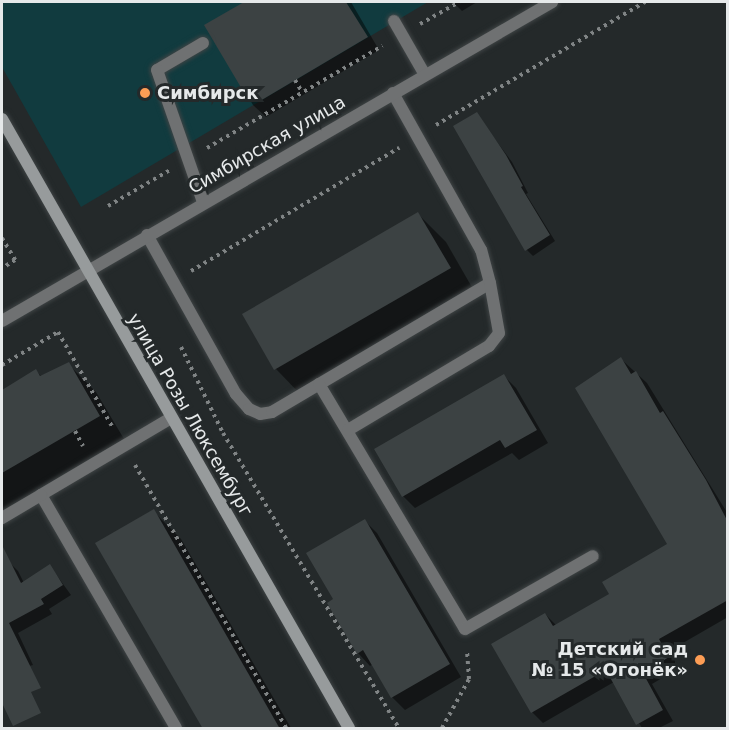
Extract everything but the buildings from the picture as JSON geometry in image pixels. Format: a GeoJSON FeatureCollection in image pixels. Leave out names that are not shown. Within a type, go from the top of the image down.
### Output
{"type":"FeatureCollection","features":[{"type":"Feature","properties":{"kind":"main road","name":"улица Розы Люксембург"},"geometry":{"type":"LineString","coordinates":[[2,119],[86,271],[349,729]]}},
{"type":"Feature","properties":{"kind":"street","name":"Симбирская улица"},"geometry":{"type":"LineString","coordinates":[[2,321],[203,202],[552,2]]}},
{"type":"Feature","properties":{"kind":"street"},"geometry":{"type":"LineString","coordinates":[[394,21],[425,75]]}},
{"type":"Feature","properties":{"kind":"street"},"geometry":{"type":"LineString","coordinates":[[203,43],[157,70],[203,202]]}},
{"type":"Feature","properties":{"kind":"street"},"geometry":{"type":"LineString","coordinates":[[348,430],[489,346],[499,333],[482,250],[393,93]]}},
{"type":"Feature","properties":{"kind":"street"},"geometry":{"type":"LineString","coordinates":[[147,235],[236,394],[249,409],[260,414],[272,412],[490,283]]}},
{"type":"Feature","properties":{"kind":"street"},"geometry":{"type":"LineString","coordinates":[[319,384],[465,629],[593,556]]}},
{"type":"Feature","properties":{"kind":"street"},"geometry":{"type":"LineString","coordinates":[[2,518],[171,418]]}},
{"type":"Feature","properties":{"kind":"street"},"geometry":{"type":"LineString","coordinates":[[41,495],[176,729]]}},
{"type":"Feature","properties":{"kind":"path"},"geometry":{"type":"LineString","coordinates":[[108,206],[459,2]]}},
{"type":"Feature","properties":{"kind":"path"},"geometry":{"type":"LineString","coordinates":[[172,282],[645,2]]}},
{"type":"Feature","properties":{"kind":"path"},"geometry":{"type":"LineString","coordinates":[[295,80],[302,92]]}},
{"type":"Feature","properties":{"kind":"path"},"geometry":{"type":"LineString","coordinates":[[2,238],[15,260],[2,268]]}},
{"type":"Feature","properties":{"kind":"path"},"geometry":{"type":"LineString","coordinates":[[2,365],[58,332],[286,729]]}},
{"type":"Feature","properties":{"kind":"path"},"geometry":{"type":"LineString","coordinates":[[175,336],[224,433],[399,729]]}},
{"type":"Feature","properties":{"kind":"path"},"geometry":{"type":"LineString","coordinates":[[75,431],[87,452]]}},
{"type":"Feature","properties":{"kind":"path"},"geometry":{"type":"LineString","coordinates":[[442,729],[469,678],[465,629]]}},
{"type":"Feature","properties":{"kind":"shaded area","name":"Симбирск"},"geometry":{"type":"Polygon","coordinates":[[[2,2],[428,2],[81,207],[2,67],[2,2]]]}},
{"type":"Feature","properties":{"kind":"place","name":"Симбирск"},"geometry":{"type":"Point","coordinates":[145,93]}},
{"type":"Feature","properties":{"kind":"place","name":"Детский сад № 15 «Огонёк»"},"geometry":{"type":"Point","coordinates":[700,660]}}]}
